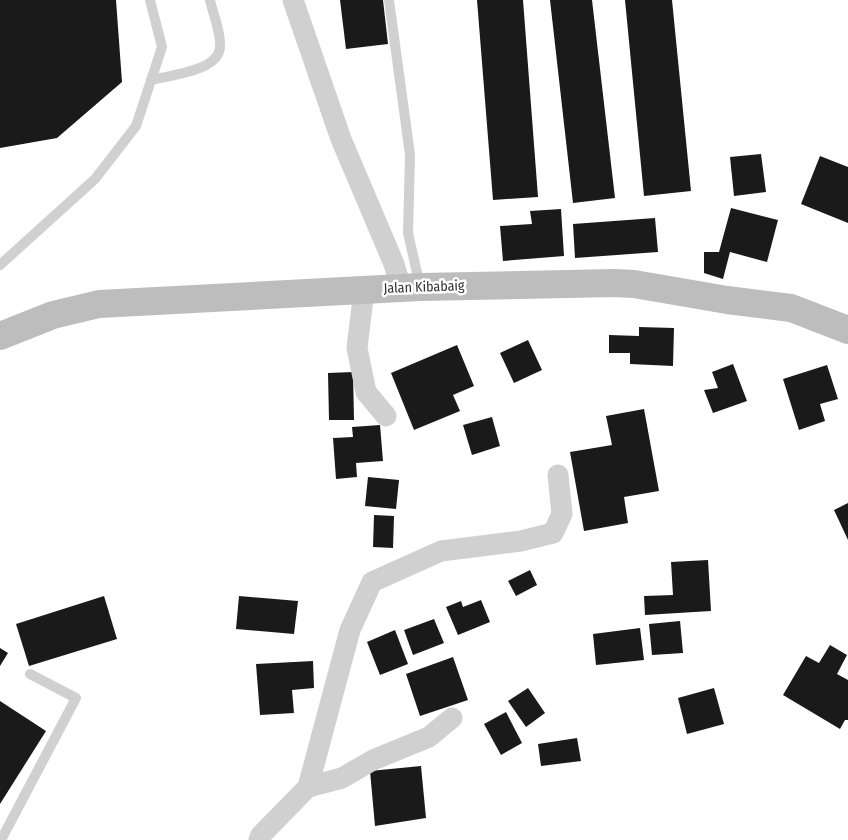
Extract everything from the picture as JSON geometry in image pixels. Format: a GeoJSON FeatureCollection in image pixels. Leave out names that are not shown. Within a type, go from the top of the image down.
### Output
{"type":"FeatureCollection","features":[{"type":"Feature","properties":{"kind":"street"},"geometry":{"type":"LineString","coordinates":[[292,0],[341,139],[394,264],[411,287]]}},
{"type":"Feature","properties":{"kind":"street","name":"Jalan Kibabaig"},"geometry":{"type":"LineString","coordinates":[[0,336],[53,315],[99,304],[411,287],[634,284],[728,300],[791,308],[848,330]]}},
{"type":"Feature","properties":{"kind":"street"},"geometry":{"type":"LineString","coordinates":[[364,290],[357,348],[366,392],[386,416]]}},
{"type":"Feature","properties":{"kind":"street"},"geometry":{"type":"LineString","coordinates":[[260,840],[266,829],[308,787],[350,630],[372,582],[441,551],[522,541],[552,533],[562,514],[558,475]]}},
{"type":"Feature","properties":{"kind":"street"},"geometry":{"type":"LineString","coordinates":[[308,787],[342,778],[373,760],[429,737],[452,718]]}},
{"type":"Feature","properties":{"kind":"lane"},"geometry":{"type":"LineString","coordinates":[[0,265],[95,179],[136,126],[162,47],[150,0]]}},
{"type":"Feature","properties":{"kind":"lane"},"geometry":{"type":"LineString","coordinates":[[151,80],[206,66],[218,57],[220,46],[210,0]]}},
{"type":"Feature","properties":{"kind":"lane"},"geometry":{"type":"LineString","coordinates":[[389,0],[410,154],[408,233],[411,287]]}},
{"type":"Feature","properties":{"kind":"lane"},"geometry":{"type":"LineString","coordinates":[[1,840],[76,698],[30,674]]}},
{"type":"Feature","properties":{"kind":"building"},"geometry":{"type":"Polygon","coordinates":[[[0,0],[116,0],[122,82],[57,138],[0,148],[0,0]]]}},
{"type":"Feature","properties":{"kind":"building"},"geometry":{"type":"Polygon","coordinates":[[[340,0],[383,0],[388,44],[346,49],[340,0]]]}},
{"type":"Feature","properties":{"kind":"building"},"geometry":{"type":"Polygon","coordinates":[[[477,0],[523,0],[538,197],[493,200],[477,0]]]}},
{"type":"Feature","properties":{"kind":"building"},"geometry":{"type":"Polygon","coordinates":[[[550,0],[592,0],[615,198],[573,203],[550,0]]]}},
{"type":"Feature","properties":{"kind":"building"},"geometry":{"type":"Polygon","coordinates":[[[625,0],[672,0],[691,191],[644,196],[625,0]]]}},
{"type":"Feature","properties":{"kind":"building"},"geometry":{"type":"Polygon","coordinates":[[[761,154],[766,192],[734,196],[730,157],[761,154]]]}},
{"type":"Feature","properties":{"kind":"building"},"geometry":{"type":"Polygon","coordinates":[[[820,156],[848,167],[848,223],[801,204],[820,156]]]}},
{"type":"Feature","properties":{"kind":"building"},"geometry":{"type":"Polygon","coordinates":[[[731,208],[778,220],[767,262],[730,252],[723,279],[704,273],[704,252],[719,252],[731,208]]]}},
{"type":"Feature","properties":{"kind":"building"},"geometry":{"type":"Polygon","coordinates":[[[561,209],[564,256],[503,261],[500,226],[532,224],[530,211],[561,209]]]}},
{"type":"Feature","properties":{"kind":"building"},"geometry":{"type":"Polygon","coordinates":[[[655,218],[658,252],[575,258],[573,224],[655,218]]]}},
{"type":"Feature","properties":{"kind":"building"},"geometry":{"type":"Polygon","coordinates":[[[639,327],[674,328],[673,366],[630,364],[630,353],[609,353],[609,335],[639,336],[639,327]]]}},
{"type":"Feature","properties":{"kind":"building"},"geometry":{"type":"Polygon","coordinates":[[[528,340],[542,370],[514,383],[500,353],[528,340]]]}},
{"type":"Feature","properties":{"kind":"building"},"geometry":{"type":"Polygon","coordinates":[[[457,345],[474,386],[453,395],[460,411],[414,430],[391,373],[457,345]]]}},
{"type":"Feature","properties":{"kind":"building"},"geometry":{"type":"Polygon","coordinates":[[[733,364],[747,401],[713,413],[704,390],[718,388],[712,372],[733,364]]]}},
{"type":"Feature","properties":{"kind":"building"},"geometry":{"type":"Polygon","coordinates":[[[827,365],[838,399],[820,404],[825,421],[799,430],[783,379],[827,365]]]}},
{"type":"Feature","properties":{"kind":"building"},"geometry":{"type":"Polygon","coordinates":[[[353,372],[354,420],[329,420],[328,373],[353,372]]]}},
{"type":"Feature","properties":{"kind":"building"},"geometry":{"type":"Polygon","coordinates":[[[644,409],[659,491],[624,497],[628,523],[584,531],[570,452],[612,445],[606,416],[644,409]]]}},
{"type":"Feature","properties":{"kind":"building"},"geometry":{"type":"Polygon","coordinates":[[[492,417],[500,446],[472,455],[463,425],[492,417]]]}},
{"type":"Feature","properties":{"kind":"building"},"geometry":{"type":"Polygon","coordinates":[[[380,425],[383,461],[356,463],[357,477],[336,479],[333,438],[353,437],[352,427],[380,425]]]}},
{"type":"Feature","properties":{"kind":"building"},"geometry":{"type":"Polygon","coordinates":[[[368,477],[399,480],[396,509],[365,506],[368,477]]]}},
{"type":"Feature","properties":{"kind":"building"},"geometry":{"type":"Polygon","coordinates":[[[848,503],[848,540],[834,510],[848,503]]]}},
{"type":"Feature","properties":{"kind":"building"},"geometry":{"type":"Polygon","coordinates":[[[374,515],[394,516],[393,548],[373,547],[374,515]]]}},
{"type":"Feature","properties":{"kind":"building"},"geometry":{"type":"Polygon","coordinates":[[[708,560],[711,611],[645,615],[644,596],[673,595],[671,562],[708,560]]]}},
{"type":"Feature","properties":{"kind":"building"},"geometry":{"type":"Polygon","coordinates":[[[530,570],[537,585],[516,596],[508,581],[530,570]]]}},
{"type":"Feature","properties":{"kind":"building"},"geometry":{"type":"Polygon","coordinates":[[[104,596],[117,639],[29,666],[16,624],[104,596]]]}},
{"type":"Feature","properties":{"kind":"building"},"geometry":{"type":"Polygon","coordinates":[[[239,596],[298,601],[294,634],[236,629],[239,596]]]}},
{"type":"Feature","properties":{"kind":"building"},"geometry":{"type":"Polygon","coordinates":[[[481,600],[490,622],[458,635],[446,607],[461,601],[463,607],[481,600]]]}},
{"type":"Feature","properties":{"kind":"building"},"geometry":{"type":"Polygon","coordinates":[[[434,619],[444,643],[413,655],[404,630],[434,619]]]}},
{"type":"Feature","properties":{"kind":"building"},"geometry":{"type":"Polygon","coordinates":[[[680,621],[683,653],[652,655],[649,624],[680,621]]]}},
{"type":"Feature","properties":{"kind":"building"},"geometry":{"type":"Polygon","coordinates":[[[640,628],[644,660],[596,665],[593,634],[640,628]]]}},
{"type":"Feature","properties":{"kind":"building"},"geometry":{"type":"Polygon","coordinates":[[[395,630],[408,664],[380,675],[367,642],[395,630]]]}},
{"type":"Feature","properties":{"kind":"building"},"geometry":{"type":"Polygon","coordinates":[[[830,645],[847,655],[837,674],[848,680],[848,720],[845,720],[840,729],[783,695],[806,656],[819,663],[830,645]]]}},
{"type":"Feature","properties":{"kind":"building"},"geometry":{"type":"Polygon","coordinates":[[[0,648],[8,653],[0,666],[0,648]]]}},
{"type":"Feature","properties":{"kind":"building"},"geometry":{"type":"Polygon","coordinates":[[[453,657],[468,700],[420,716],[406,674],[453,657]]]}},
{"type":"Feature","properties":{"kind":"building"},"geometry":{"type":"Polygon","coordinates":[[[313,661],[314,688],[292,690],[294,713],[260,715],[256,664],[313,661]]]}},
{"type":"Feature","properties":{"kind":"building"},"geometry":{"type":"Polygon","coordinates":[[[528,688],[545,713],[526,727],[508,701],[528,688]]]}},
{"type":"Feature","properties":{"kind":"building"},"geometry":{"type":"Polygon","coordinates":[[[714,688],[724,724],[687,734],[678,698],[714,688]]]}},
{"type":"Feature","properties":{"kind":"building"},"geometry":{"type":"Polygon","coordinates":[[[0,701],[46,731],[0,804],[0,701]]]}},
{"type":"Feature","properties":{"kind":"building"},"geometry":{"type":"Polygon","coordinates":[[[506,712],[522,743],[501,755],[484,724],[506,712]]]}},
{"type":"Feature","properties":{"kind":"building"},"geometry":{"type":"Polygon","coordinates":[[[577,738],[581,761],[541,766],[538,744],[577,738]]]}},
{"type":"Feature","properties":{"kind":"building"},"geometry":{"type":"Polygon","coordinates":[[[421,766],[426,818],[375,826],[370,771],[421,766]]]}}]}
